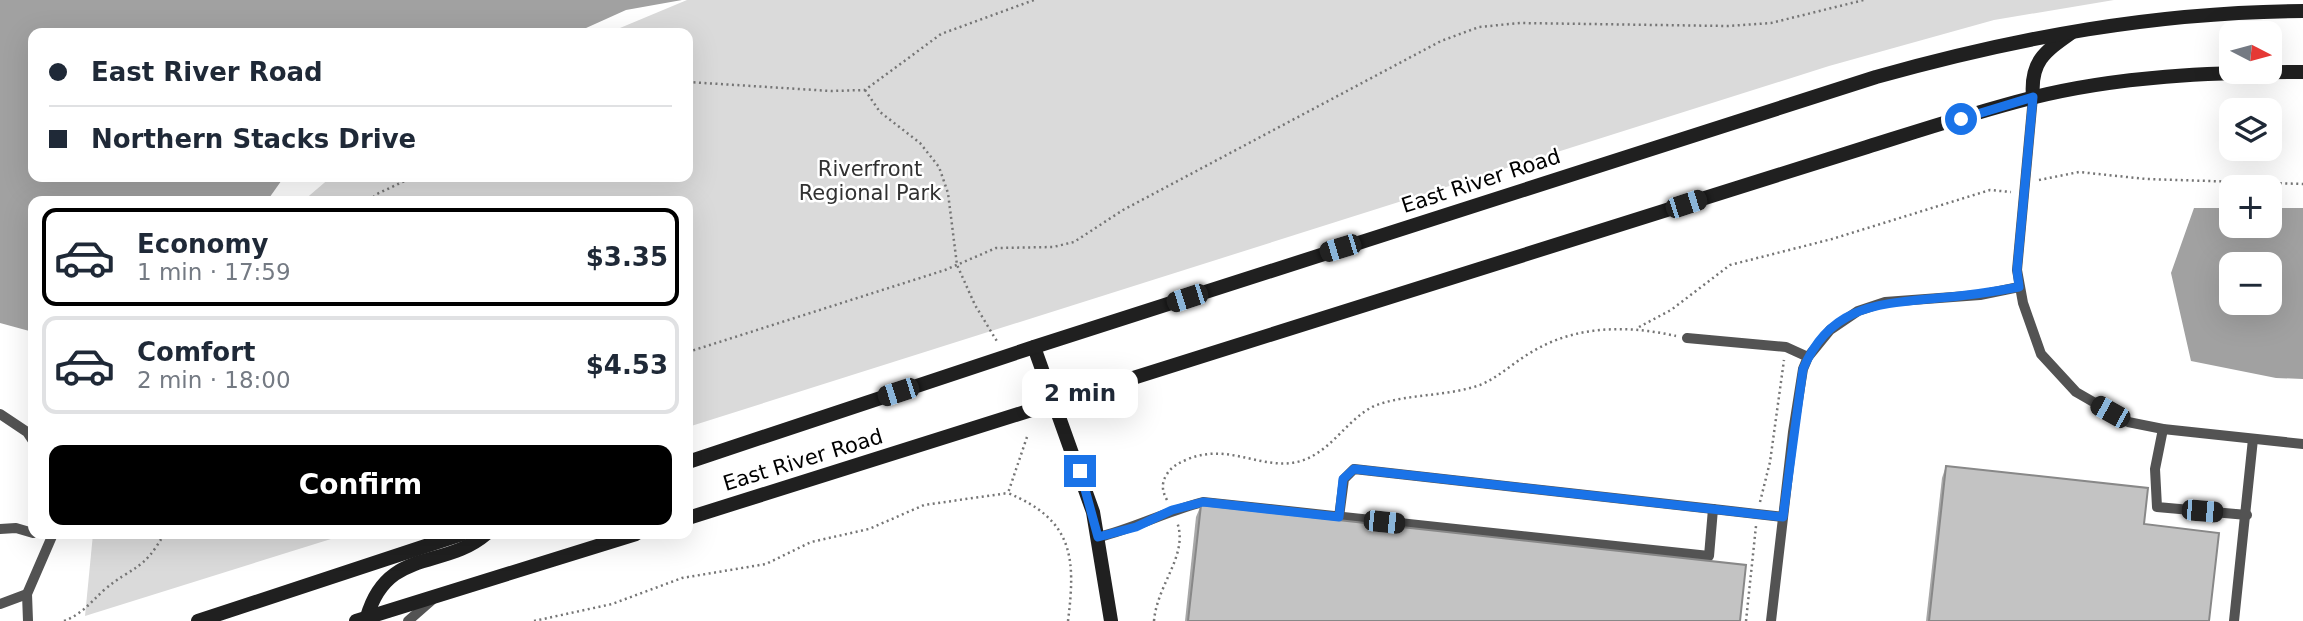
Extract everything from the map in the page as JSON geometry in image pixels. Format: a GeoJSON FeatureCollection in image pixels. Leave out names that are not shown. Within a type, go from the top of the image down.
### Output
{"type":"FeatureCollection","features":[{"type":"Feature","properties":{"kind":"street","name":"East River Road"},"geometry":{"type":"LineString","coordinates":[[693,460],[1034,347],[1876,77],[2003,43],[2075,30],[2208,14],[2303,11]]}},
{"type":"Feature","properties":{"kind":"street"},"geometry":{"type":"LineString","coordinates":[[2033,97],[2031,80],[2035,67],[2047,51],[2075,30]]}},
{"type":"Feature","properties":{"kind":"street","name":"East River Road"},"geometry":{"type":"LineString","coordinates":[[693,516],[2033,97],[2110,84],[2244,73],[2303,72]]}},
{"type":"Feature","properties":{"kind":"street"},"geometry":{"type":"LineString","coordinates":[[1034,347],[1053,405],[1080,471],[1098,537],[1111,621]]}},
{"type":"Feature","properties":{"kind":"street"},"geometry":{"type":"LineString","coordinates":[[198,621],[447,539]]}},
{"type":"Feature","properties":{"kind":"street"},"geometry":{"type":"LineString","coordinates":[[364,620],[373,595],[390,576],[425,559],[474,544],[480,539]]}},
{"type":"Feature","properties":{"kind":"street"},"geometry":{"type":"LineString","coordinates":[[364,620],[620,539]]}},
{"type":"Feature","properties":{"kind":"lane"},"geometry":{"type":"LineString","coordinates":[[2033,97],[2017,270],[2019,287],[2041,354],[2076,393],[2128,422],[2163,429],[2303,444]]}},
{"type":"Feature","properties":{"kind":"lane"},"geometry":{"type":"LineString","coordinates":[[1771,621],[1795,419],[1803,369],[1808,356],[1830,330],[1858,311],[1885,302],[1980,295],[2019,287]]}},
{"type":"Feature","properties":{"kind":"lane"},"geometry":{"type":"LineString","coordinates":[[1687,338],[1786,347],[1808,356]]}},
{"type":"Feature","properties":{"kind":"lane"},"geometry":{"type":"LineString","coordinates":[[0,414],[28,434]]}},
{"type":"Feature","properties":{"kind":"lane"},"geometry":{"type":"LineString","coordinates":[[2163,429],[2155,468],[2157,507],[2247,515]]}},
{"type":"Feature","properties":{"kind":"lane"},"geometry":{"type":"LineString","coordinates":[[2234,621],[2253,439]]}},
{"type":"Feature","properties":{"kind":"lane"},"geometry":{"type":"LineString","coordinates":[[1339,517],[1343,479],[1354,469],[1783,517]]}},
{"type":"Feature","properties":{"kind":"lane"},"geometry":{"type":"LineString","coordinates":[[1098,537],[1136,527],[1172,510],[1203,502],[1709,556],[1713,509]]}},
{"type":"Feature","properties":{"kind":"lane"},"geometry":{"type":"LineString","coordinates":[[0,523],[28,531]]}},
{"type":"Feature","properties":{"kind":"lane"},"geometry":{"type":"LineString","coordinates":[[0,529],[16,528]]}},
{"type":"Feature","properties":{"kind":"lane"},"geometry":{"type":"LineString","coordinates":[[28,621],[27,594],[52,539]]}},
{"type":"Feature","properties":{"kind":"lane"},"geometry":{"type":"LineString","coordinates":[[0,604],[27,594]]}},
{"type":"Feature","properties":{"kind":"lane"},"geometry":{"type":"LineString","coordinates":[[408,621],[434,598]]}},
{"type":"Feature","properties":{"kind":"path"},"geometry":{"type":"LineString","coordinates":[[693,82],[831,91],[865,90],[941,34],[1034,0]]}},
{"type":"Feature","properties":{"kind":"path"},"geometry":{"type":"LineString","coordinates":[[693,351],[792,321],[957,265],[996,248],[1053,247],[1074,242],[1124,210],[1441,41],[1479,27],[1567,22],[1727,26],[1771,23],[1864,0]]}},
{"type":"Feature","properties":{"kind":"path"},"geometry":{"type":"LineString","coordinates":[[865,90],[880,113],[920,143],[939,167],[948,193],[957,265],[998,344]]}},
{"type":"Feature","properties":{"kind":"path"},"geometry":{"type":"LineString","coordinates":[[1639,327],[1671,310],[1730,265],[1832,239],[1990,190],[2012,192],[2048,177],[2078,172],[2146,179],[2303,184]]}},
{"type":"Feature","properties":{"kind":"path"},"geometry":{"type":"LineString","coordinates":[[375,196],[402,182]]}},
{"type":"Feature","properties":{"kind":"path"},"geometry":{"type":"LineString","coordinates":[[1167,500],[1163,487],[1167,474],[1172,467],[1195,456],[1216,452],[1271,462],[1303,460],[1323,450],[1360,415],[1374,406],[1480,385],[1528,354],[1560,338],[1587,331],[1639,327],[1687,338]]}},
{"type":"Feature","properties":{"kind":"path"},"geometry":{"type":"LineString","coordinates":[[1746,621],[1757,514],[1770,462],[1786,347]]}},
{"type":"Feature","properties":{"kind":"path"},"geometry":{"type":"LineString","coordinates":[[1008,494],[1027,437]]}},
{"type":"Feature","properties":{"kind":"path"},"geometry":{"type":"LineString","coordinates":[[534,621],[612,604],[682,578],[766,564],[811,542],[869,529],[924,505],[1008,494],[1027,502],[1051,518],[1064,539],[1073,592],[1068,621]]}},
{"type":"Feature","properties":{"kind":"path"},"geometry":{"type":"LineString","coordinates":[[1154,621],[1160,589],[1181,544],[1175,515]]}},
{"type":"Feature","properties":{"kind":"path"},"geometry":{"type":"LineString","coordinates":[[64,621],[79,615],[103,591],[144,564],[161,539]]}},
{"type":"Feature","properties":{"kind":"green space","name":"Riverfront Regional Park"},"geometry":{"type":"Polygon","coordinates":[[[687,0],[2114,0],[1994,20],[1829,66],[693,425],[693,196],[309,196],[325,182],[693,182],[693,28],[620,28],[687,0]]]}},
{"type":"Feature","properties":{"kind":"green space"},"geometry":{"type":"Polygon","coordinates":[[[93,539],[331,539],[85,616],[93,539]]]}},
{"type":"Feature","properties":{"kind":"shaded area"},"geometry":{"type":"Polygon","coordinates":[[[0,0],[682,0],[626,10],[586,28],[28,28],[28,182],[280,182],[271,196],[28,196],[28,331],[0,323],[0,0]]]}},
{"type":"Feature","properties":{"kind":"shaded area"},"geometry":{"type":"Polygon","coordinates":[[[2194,208],[2219,208],[2219,238],[2282,238],[2282,208],[2303,208],[2303,379],[2276,378],[2191,361],[2171,273],[2194,208]]]}},
{"type":"Feature","properties":{"kind":"building"},"geometry":{"type":"Polygon","coordinates":[[[1946,466],[2148,488],[2144,524],[2219,533],[2209,621],[1929,621],[1946,466]]]}},
{"type":"Feature","properties":{"kind":"building"},"geometry":{"type":"Polygon","coordinates":[[[1201,505],[1746,565],[1740,621],[1188,621],[1201,505]]]}},
{"type":"Feature","properties":{"kind":"route"},"geometry":{"type":"LineString","coordinates":[[1080,471],[1098,537],[1136,527],[1172,510],[1203,502],[1339,517],[1343,479],[1354,469],[1783,517],[1803,369],[1808,356],[1830,330],[1858,311],[1885,302],[1980,295],[2019,287],[2017,270],[2033,97],[1961,119]]}}]}
